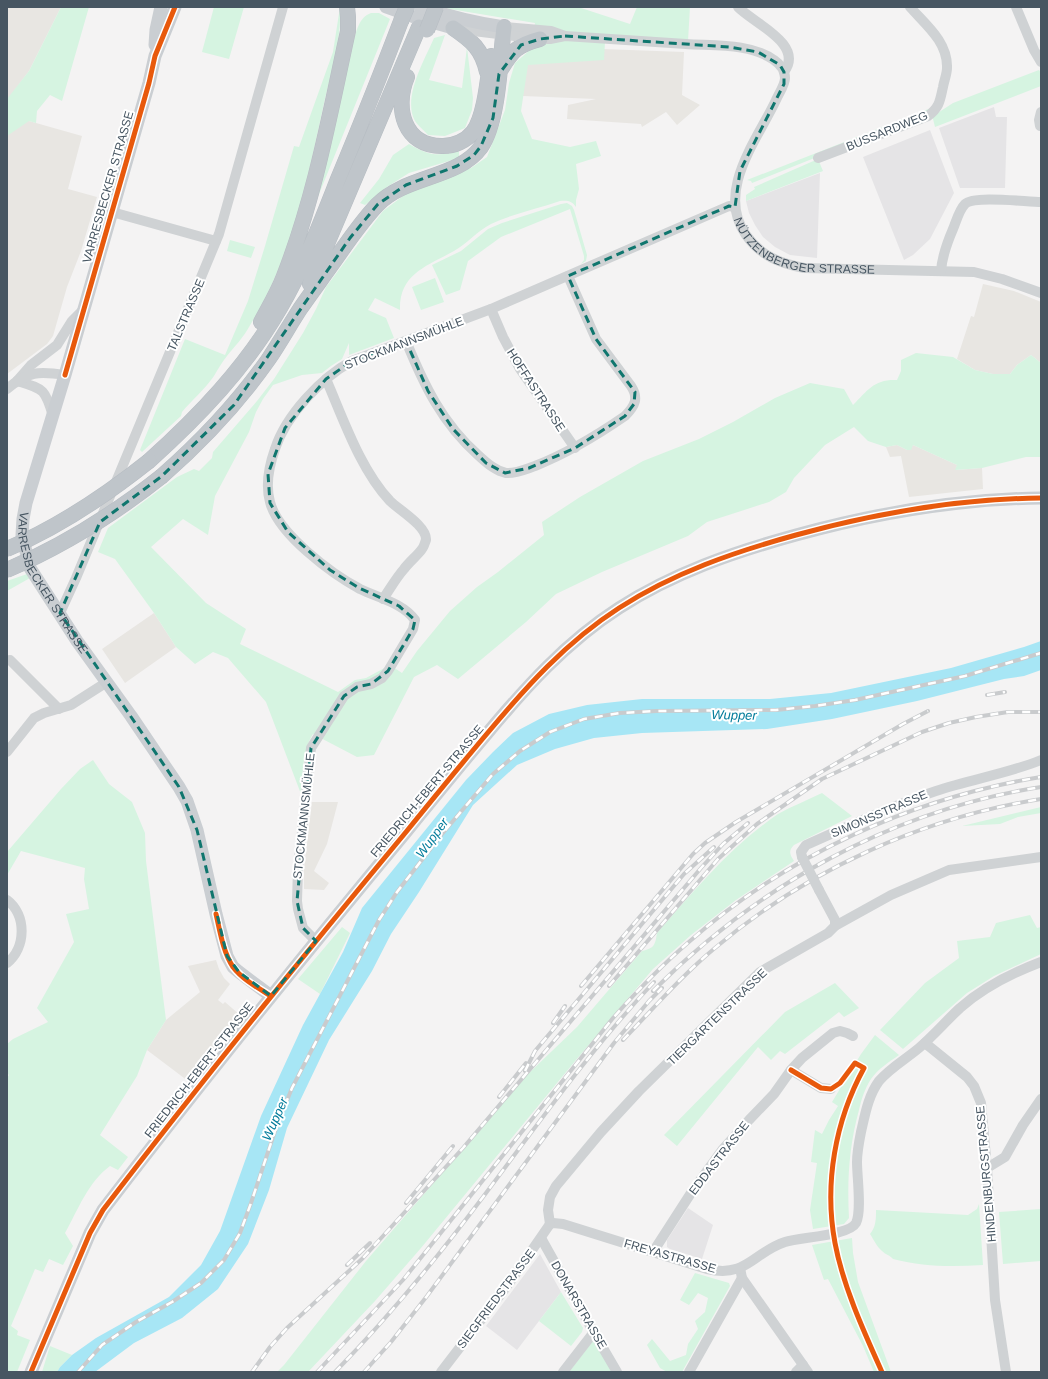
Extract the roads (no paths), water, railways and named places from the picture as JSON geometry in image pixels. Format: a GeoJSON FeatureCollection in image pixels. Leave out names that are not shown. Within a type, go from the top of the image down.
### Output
{"type":"FeatureCollection","features":[{"type":"Feature","properties":{"kind":"highway"},"geometry":{"type":"LineString","coordinates":[[347,7],[348,31]]}},
{"type":"Feature","properties":{"kind":"highway"},"geometry":{"type":"LineString","coordinates":[[199,414],[209,395],[234,366],[257,330],[284,276],[310,196],[323,146],[348,31],[354,16],[360,7]]}},
{"type":"Feature","properties":{"kind":"highway"},"geometry":{"type":"LineString","coordinates":[[7,549],[48,529],[91,504],[122,483],[149,461],[199,414],[241,366],[279,309],[294,283],[319,227],[407,7]]}},
{"type":"Feature","properties":{"kind":"highway"},"geometry":{"type":"LineString","coordinates":[[428,7],[423,29],[402,92],[403,118],[411,133],[419,140],[436,146],[457,144],[472,133],[479,121],[493,76],[499,30]]}},
{"type":"Feature","properties":{"kind":"highway"},"geometry":{"type":"LineString","coordinates":[[299,310],[423,29],[436,7]]}},
{"type":"Feature","properties":{"kind":"highway"},"geometry":{"type":"LineString","coordinates":[[7,570],[51,550],[84,532],[130,501],[162,476],[194,447],[234,405],[268,360],[299,310],[350,238],[378,204],[390,194],[406,185],[457,166],[466,161],[478,150],[486,135],[495,107],[493,76],[478,50],[466,37],[453,28]]}},
{"type":"Feature","properties":{"kind":"highway"},"geometry":{"type":"LineString","coordinates":[[493,76],[517,48],[526,42],[540,39]]}},
{"type":"Feature","properties":{"kind":"main road","name":"VARRESBECKER STRASSE"},"geometry":{"type":"LineString","coordinates":[[155,56],[156,30],[161,7]]}},
{"type":"Feature","properties":{"kind":"main road","name":"VARRESBECKER STRASSE"},"geometry":{"type":"LineString","coordinates":[[174,7],[155,56],[149,83],[84,310],[26,503],[22,535],[30,568],[77,640],[179,787],[187,801],[197,830],[227,956],[238,972],[270,996]]}},
{"type":"Feature","properties":{"kind":"main road"},"geometry":{"type":"LineString","coordinates":[[386,7],[453,28]]}},
{"type":"Feature","properties":{"kind":"main road"},"geometry":{"type":"LineString","coordinates":[[420,7],[499,30]]}},
{"type":"Feature","properties":{"kind":"main road","name":"FRIEDRICH-EBERT-STRASSE"},"geometry":{"type":"LineString","coordinates":[[31,1372],[87,1239],[103,1210],[270,996],[524,690],[577,638],[618,608],[648,590],[710,562],[742,551],[817,529],[917,508],[1011,498],[1041,498]]}},
{"type":"Feature","properties":{"kind":"street","name":"TALSTRASSE"},"geometry":{"type":"LineString","coordinates":[[60,613],[76,578],[216,241],[283,7]]}},
{"type":"Feature","properties":{"kind":"street","name":"NÜTZENBERGER STRASSE"},"geometry":{"type":"LineString","coordinates":[[738,7],[769,31],[786,47],[790,60],[789,66],[784,72],[784,84],[753,143],[740,171],[737,185],[736,207],[741,226],[752,243],[759,250],[774,260],[790,266],[858,270],[974,272],[1024,286],[1041,293]]}},
{"type":"Feature","properties":{"kind":"street","name":"BUSSARDWEG"},"geometry":{"type":"LineString","coordinates":[[818,158],[928,116],[935,111],[938,106],[947,69],[946,56],[943,46],[938,38],[910,7]]}},
{"type":"Feature","properties":{"kind":"street"},"geometry":{"type":"LineString","coordinates":[[1019,8],[1034,50],[1041,62]]}},
{"type":"Feature","properties":{"kind":"street"},"geometry":{"type":"LineString","coordinates":[[453,28],[551,31],[565,36]]}},
{"type":"Feature","properties":{"kind":"street"},"geometry":{"type":"LineString","coordinates":[[499,30],[540,39],[565,36],[746,49],[770,57],[780,65],[784,72]]}},
{"type":"Feature","properties":{"kind":"street"},"geometry":{"type":"LineString","coordinates":[[1040,126],[1039,120],[1041,112]]}},
{"type":"Feature","properties":{"kind":"street"},"geometry":{"type":"LineString","coordinates":[[941,271],[946,244],[962,208],[966,203],[980,200],[1041,202]]}},
{"type":"Feature","properties":{"kind":"street","name":"STOCKMANNSMÜHLE"},"geometry":{"type":"LineString","coordinates":[[316,941],[303,928],[298,909],[298,869],[311,748],[344,696],[357,687],[371,684],[382,678],[395,661],[413,630],[415,620],[410,613],[400,606],[359,588],[330,570],[314,557],[278,521],[270,503],[268,492],[268,474],[277,445],[285,428],[296,411],[326,379],[338,368],[352,361],[491,308],[729,206],[736,207]]}},
{"type":"Feature","properties":{"kind":"street"},"geometry":{"type":"LineString","coordinates":[[112,212],[216,241]]}},
{"type":"Feature","properties":{"kind":"street"},"geometry":{"type":"LineString","coordinates":[[406,341],[428,391],[449,424],[460,438],[481,459],[505,473],[514,473],[529,468],[575,448],[625,416],[632,410],[636,398],[635,392],[631,386],[596,339],[568,276]]}},
{"type":"Feature","properties":{"kind":"street","name":"HOFFASTRASSE"},"geometry":{"type":"LineString","coordinates":[[491,308],[503,337],[520,370],[575,448]]}},
{"type":"Feature","properties":{"kind":"street"},"geometry":{"type":"LineString","coordinates":[[7,389],[31,365],[57,345],[72,321],[84,310]]}},
{"type":"Feature","properties":{"kind":"street"},"geometry":{"type":"LineString","coordinates":[[16,381],[31,373],[48,372],[65,375]]}},
{"type":"Feature","properties":{"kind":"street"},"geometry":{"type":"LineString","coordinates":[[326,379],[351,437],[377,484],[389,500],[419,526],[425,534],[426,541],[422,549],[404,569],[383,599]]}},
{"type":"Feature","properties":{"kind":"street"},"geometry":{"type":"LineString","coordinates":[[16,381],[37,387],[45,392],[53,416]]}},
{"type":"Feature","properties":{"kind":"street"},"geometry":{"type":"LineString","coordinates":[[10,660],[59,709]]}},
{"type":"Feature","properties":{"kind":"street"},"geometry":{"type":"LineString","coordinates":[[7,752],[34,718],[44,713],[71,705],[107,682]]}},
{"type":"Feature","properties":{"kind":"street","name":"SIMONSSTRASSE"},"geometry":{"type":"LineString","coordinates":[[835,926],[835,920],[802,857],[801,852],[806,845],[876,814],[936,791],[975,779],[1018,770],[1041,760]]}},
{"type":"Feature","properties":{"kind":"street","name":"TIERGARTENSTRASSE"},"geometry":{"type":"LineString","coordinates":[[550,1224],[548,1210],[550,1197],[556,1186],[601,1132],[639,1091],[760,972],[828,933],[835,926],[891,895],[948,870],[1041,857]]}},
{"type":"Feature","properties":{"kind":"street"},"geometry":{"type":"LineString","coordinates":[[7,900],[19,915],[22,929],[21,940],[14,956],[7,963]]}},
{"type":"Feature","properties":{"kind":"street"},"geometry":{"type":"LineString","coordinates":[[689,1372],[741,1273],[768,1251],[784,1242],[838,1233],[850,1229],[857,1221],[858,1150],[863,1122],[869,1102],[880,1081],[925,1043],[960,1008],[985,989],[1016,972],[1041,962]]}},
{"type":"Feature","properties":{"kind":"street","name":"EDDASTRASSE"},"geometry":{"type":"LineString","coordinates":[[653,1252],[691,1193],[723,1150],[774,1094],[791,1070],[802,1058],[833,1033],[840,1031],[853,1036]]}},
{"type":"Feature","properties":{"kind":"street","name":"HINDENBURGSTRASSE"},"geometry":{"type":"LineString","coordinates":[[925,1043],[961,1071],[974,1086],[981,1103],[987,1168],[995,1300],[1006,1372]]}},
{"type":"Feature","properties":{"kind":"street"},"geometry":{"type":"LineString","coordinates":[[791,1070],[821,1088],[831,1089]]}},
{"type":"Feature","properties":{"kind":"street"},"geometry":{"type":"LineString","coordinates":[[987,1168],[1005,1157],[1023,1125],[1041,1099]]}},
{"type":"Feature","properties":{"kind":"street","name":"SIEGFRIEDSTRASSE"},"geometry":{"type":"LineString","coordinates":[[441,1372],[510,1282],[550,1224]]}},
{"type":"Feature","properties":{"kind":"street","name":"FREYASTRASSE"},"geometry":{"type":"LineString","coordinates":[[550,1224],[563,1224],[717,1271],[741,1273]]}},
{"type":"Feature","properties":{"kind":"street","name":"DONARSTRASSE"},"geometry":{"type":"LineString","coordinates":[[541,1238],[617,1372]]}},
{"type":"Feature","properties":{"kind":"street"},"geometry":{"type":"LineString","coordinates":[[741,1273],[802,1370]]}},
{"type":"Feature","properties":{"kind":"street"},"geometry":{"type":"LineString","coordinates":[[563,1372],[594,1332]]}},
{"type":"Feature","properties":{"kind":"water","name":"Wupper"},"geometry":{"type":"Polygon","coordinates":[[[1041,641],[1041,670],[1024,676],[1004,679],[917,701],[832,719],[767,729],[642,733],[594,738],[555,749],[517,765],[473,805],[391,934],[372,971],[329,1040],[287,1128],[269,1190],[248,1244],[218,1289],[182,1318],[134,1343],[95,1372],[57,1372],[72,1355],[96,1338],[169,1297],[201,1265],[220,1231],[261,1116],[303,1025],[343,952],[362,908],[466,780],[513,733],[549,714],[587,705],[642,699],[770,699],[831,693],[951,668],[1041,641]]]}},
{"type":"Feature","properties":{"kind":"railway"},"geometry":{"type":"LineString","coordinates":[[78,1372],[102,1345],[136,1322],[172,1302],[201,1283],[224,1260],[240,1233],[277,1125],[292,1088],[379,920],[397,892],[442,834],[493,774],[520,751],[550,732],[584,719],[620,713],[657,711],[776,710],[815,706],[855,700],[965,676],[1041,653]]}},
{"type":"Feature","properties":{"kind":"railway"},"geometry":{"type":"LineString","coordinates":[[987,695],[1005,692]]}},
{"type":"Feature","properties":{"kind":"railway"},"geometry":{"type":"LineString","coordinates":[[581,986],[693,854],[705,843],[736,822],[903,724],[928,711]]}},
{"type":"Feature","properties":{"kind":"railway"},"geometry":{"type":"LineString","coordinates":[[609,986],[718,859],[757,824],[822,779],[922,732],[949,723],[1008,712],[1041,712]]}},
{"type":"Feature","properties":{"kind":"railway"},"geometry":{"type":"LineString","coordinates":[[317,1372],[403,1280],[613,1018],[650,978],[690,941],[728,910],[768,882],[810,857],[854,835],[899,815],[946,799],[1041,777]]}},
{"type":"Feature","properties":{"kind":"railway"},"geometry":{"type":"LineString","coordinates":[[653,991],[694,953],[737,918],[783,886],[831,858],[881,834],[933,814],[986,798],[1041,787]]}},
{"type":"Feature","properties":{"kind":"railway"},"geometry":{"type":"LineString","coordinates":[[623,1040],[703,958],[751,920],[788,894],[868,851],[910,834],[953,819],[1041,799]]}},
{"type":"Feature","properties":{"kind":"railway"},"geometry":{"type":"LineString","coordinates":[[252,1372],[270,1347],[287,1328],[363,1258],[463,1148],[701,868],[723,844],[748,823]]}},
{"type":"Feature","properties":{"kind":"railway"},"geometry":{"type":"LineString","coordinates":[[525,1071],[535,1051],[684,874],[714,847]]}},
{"type":"Feature","properties":{"kind":"railway"},"geometry":{"type":"LineString","coordinates":[[335,1372],[393,1309],[430,1265],[466,1220],[587,1060],[654,982]]}},
{"type":"Feature","properties":{"kind":"railway"},"geometry":{"type":"LineString","coordinates":[[364,1372],[391,1342],[427,1296],[614,1043],[649,1001],[662,988]]}},
{"type":"Feature","properties":{"kind":"railway"},"geometry":{"type":"LineString","coordinates":[[553,1023],[565,1006]]}},
{"type":"Feature","properties":{"kind":"railway"},"geometry":{"type":"LineString","coordinates":[[499,1097],[526,1063]]}},
{"type":"Feature","properties":{"kind":"railway"},"geometry":{"type":"LineString","coordinates":[[406,1203],[453,1146]]}},
{"type":"Feature","properties":{"kind":"railway"},"geometry":{"type":"LineString","coordinates":[[347,1265],[370,1243]]}}]}
